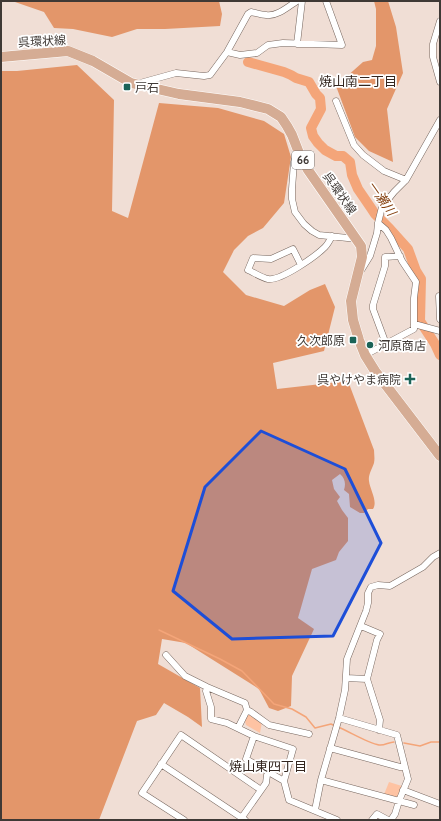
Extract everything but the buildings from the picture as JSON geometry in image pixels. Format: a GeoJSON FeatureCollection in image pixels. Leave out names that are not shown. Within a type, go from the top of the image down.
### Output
{"type":"FeatureCollection","features":[{"type":"Feature","properties":{"kind":"main road","name":"呉環状線"},"geometry":{"type":"LineString","coordinates":[[1,57],[68,51],[94,61],[131,83],[179,94],[240,102],[268,110],[281,117],[292,135],[308,170],[361,246],[362,257],[351,301],[353,320],[365,355],[375,371],[440,456]]}},
{"type":"Feature","properties":{"kind":"street"},"geometry":{"type":"LineString","coordinates":[[135,84],[176,73],[204,76],[210,75],[227,52],[248,14],[251,12],[265,16],[272,16],[281,12],[297,1]]}},
{"type":"Feature","properties":{"kind":"street"},"geometry":{"type":"LineString","coordinates":[[297,44],[302,1]]}},
{"type":"Feature","properties":{"kind":"street"},"geometry":{"type":"LineString","coordinates":[[227,52],[240,55],[257,53],[268,45],[284,43],[342,46],[326,1]]}},
{"type":"Feature","properties":{"kind":"street"},"geometry":{"type":"LineString","coordinates":[[440,21],[433,44],[434,57],[440,82]]}},
{"type":"Feature","properties":{"kind":"street"},"geometry":{"type":"LineString","coordinates":[[336,101],[354,145],[362,155],[384,171],[406,180]]}},
{"type":"Feature","properties":{"kind":"street"},"geometry":{"type":"LineString","coordinates":[[358,276],[370,256],[377,233],[382,206],[406,180],[440,120]]}},
{"type":"Feature","properties":{"kind":"street"},"geometry":{"type":"LineString","coordinates":[[298,150],[294,162],[293,176],[292,200],[295,212],[304,224],[319,235],[357,239]]}},
{"type":"Feature","properties":{"kind":"street"},"geometry":{"type":"LineString","coordinates":[[365,355],[414,329],[414,298],[416,282],[386,230],[378,223]]}},
{"type":"Feature","properties":{"kind":"street"},"geometry":{"type":"LineString","coordinates":[[301,265],[293,249],[271,259],[253,258],[248,270],[268,279],[278,277],[301,265],[315,256],[327,245],[332,236]]}},
{"type":"Feature","properties":{"kind":"street"},"geometry":{"type":"LineString","coordinates":[[386,344],[373,309],[373,305],[382,278],[386,257],[400,256]]}},
{"type":"Feature","properties":{"kind":"street"},"geometry":{"type":"LineString","coordinates":[[440,296],[440,319]]}},
{"type":"Feature","properties":{"kind":"street"},"geometry":{"type":"LineString","coordinates":[[414,324],[440,332]]}},
{"type":"Feature","properties":{"kind":"street"},"geometry":{"type":"LineString","coordinates":[[315,810],[321,780],[338,723],[345,690],[347,659],[368,603],[368,593],[371,587],[378,585],[390,586],[423,567],[433,557],[440,553]]}},
{"type":"Feature","properties":{"kind":"street"},"geometry":{"type":"LineString","coordinates":[[360,626],[380,634],[377,640],[367,679],[380,720],[379,730]]}},
{"type":"Feature","properties":{"kind":"street"},"geometry":{"type":"LineString","coordinates":[[166,655],[185,676],[246,703],[247,710],[238,728]]}},
{"type":"Feature","properties":{"kind":"street"},"geometry":{"type":"LineString","coordinates":[[346,678],[367,679]]}},
{"type":"Feature","properties":{"kind":"street"},"geometry":{"type":"LineString","coordinates":[[207,687],[206,691],[211,708],[211,719],[227,723],[254,736],[293,749],[284,781],[288,800],[315,810],[326,818],[337,820]]}},
{"type":"Feature","properties":{"kind":"street"},"geometry":{"type":"LineString","coordinates":[[247,710],[269,725],[309,734]]}},
{"type":"Feature","properties":{"kind":"street"},"geometry":{"type":"LineString","coordinates":[[338,723],[379,730],[397,735],[408,779],[398,801],[395,814],[391,820]]}},
{"type":"Feature","properties":{"kind":"street"},"geometry":{"type":"LineString","coordinates":[[184,820],[142,793],[181,735],[261,790]]}},
{"type":"Feature","properties":{"kind":"street"},"geometry":{"type":"LineString","coordinates":[[254,736],[246,759],[284,781]]}},
{"type":"Feature","properties":{"kind":"street"},"geometry":{"type":"LineString","coordinates":[[330,748],[400,767],[405,767]]}},
{"type":"Feature","properties":{"kind":"street"},"geometry":{"type":"LineString","coordinates":[[161,764],[242,819],[266,783],[268,773]]}},
{"type":"Feature","properties":{"kind":"street"},"geometry":{"type":"LineString","coordinates":[[321,780],[414,805]]}},
{"type":"Feature","properties":{"kind":"street"},"geometry":{"type":"LineString","coordinates":[[403,790],[440,803]]}},
{"type":"Feature","properties":{"kind":"street"},"geometry":{"type":"LineString","coordinates":[[372,820],[377,814],[388,820]]}},
{"type":"Feature","properties":{"kind":"highlighted area"},"geometry":{"type":"Polygon","coordinates":[[[261,431],[345,469],[381,543],[333,636],[232,639],[173,591],[205,487],[261,431]]]}},
{"type":"Feature","properties":{"kind":"shaded area"},"geometry":{"type":"Polygon","coordinates":[[[14,1],[219,1],[222,14],[220,26],[137,29],[112,37],[73,29],[54,28],[44,12],[14,1]]]}},
{"type":"Feature","properties":{"kind":"shaded area"},"geometry":{"type":"Polygon","coordinates":[[[374,1],[388,1],[396,27],[403,73],[387,109],[393,162],[369,151],[355,137],[336,86],[363,62],[372,60],[376,46],[376,9],[374,1]]]}},
{"type":"Feature","properties":{"kind":"shaded area"},"geometry":{"type":"Polygon","coordinates":[[[77,65],[114,100],[112,211],[128,218],[159,103],[218,108],[264,121],[284,134],[291,157],[284,203],[263,228],[248,236],[234,250],[223,272],[246,295],[284,306],[310,290],[325,284],[335,307],[324,351],[273,363],[277,389],[348,381],[374,450],[374,463],[369,479],[375,503],[373,509],[368,509],[364,513],[360,513],[350,507],[349,494],[344,490],[345,483],[343,477],[340,474],[332,480],[334,489],[340,497],[337,501],[348,518],[348,541],[339,552],[336,560],[312,569],[298,618],[314,629],[292,676],[291,706],[278,711],[269,708],[259,689],[186,643],[162,639],[158,664],[200,688],[202,727],[164,703],[156,715],[137,721],[99,820],[1,820],[1,71],[17,71],[77,65]]]}},
{"type":"Feature","properties":{"kind":"shaded area"},"geometry":{"type":"Polygon","coordinates":[[[248,713],[262,722],[260,733],[246,725],[245,721],[248,713]]]}},
{"type":"Feature","properties":{"kind":"shaded area"},"geometry":{"type":"Polygon","coordinates":[[[389,782],[405,787],[399,801],[383,797],[389,782]]]}},
{"type":"Feature","properties":{"kind":"waterway","name":"一瀬川"},"geometry":{"type":"LineString","coordinates":[[248,62],[284,72],[309,82],[320,98],[321,109],[311,128],[313,136],[325,150],[336,156],[343,156],[350,162],[352,175],[358,189],[375,214],[408,249],[416,271],[421,279],[420,321],[435,344],[440,355]]}},
{"type":"Feature","properties":{"kind":"waterway"},"geometry":{"type":"LineString","coordinates":[[159,630],[242,671],[274,704],[292,709],[306,717],[315,728],[331,724],[335,726]]}},
{"type":"Feature","properties":{"kind":"waterway"},"geometry":{"type":"LineString","coordinates":[[338,727],[375,744],[381,745],[394,742]]}},
{"type":"Feature","properties":{"kind":"waterway"},"geometry":{"type":"LineString","coordinates":[[404,743],[420,746],[431,742],[440,742]]}},
{"type":"Feature","properties":{"kind":"place","name":"戸石"},"geometry":{"type":"Point","coordinates":[127,87]}},
{"type":"Feature","properties":{"kind":"place","name":"久次郎原"},"geometry":{"type":"Point","coordinates":[353,340]}},
{"type":"Feature","properties":{"kind":"place","name":"河原商店"},"geometry":{"type":"Point","coordinates":[370,345]}},
{"type":"Feature","properties":{"kind":"place","name":"呉やけやま病院"},"geometry":{"type":"Point","coordinates":[410,379]}},
{"type":"Feature","properties":{"kind":"district","name":"焼山南二丁目"},"geometry":{"type":"Point","coordinates":[358,81]}},
{"type":"Feature","properties":{"kind":"district","name":"焼山東四丁目"},"geometry":{"type":"Point","coordinates":[268,766]}}]}
